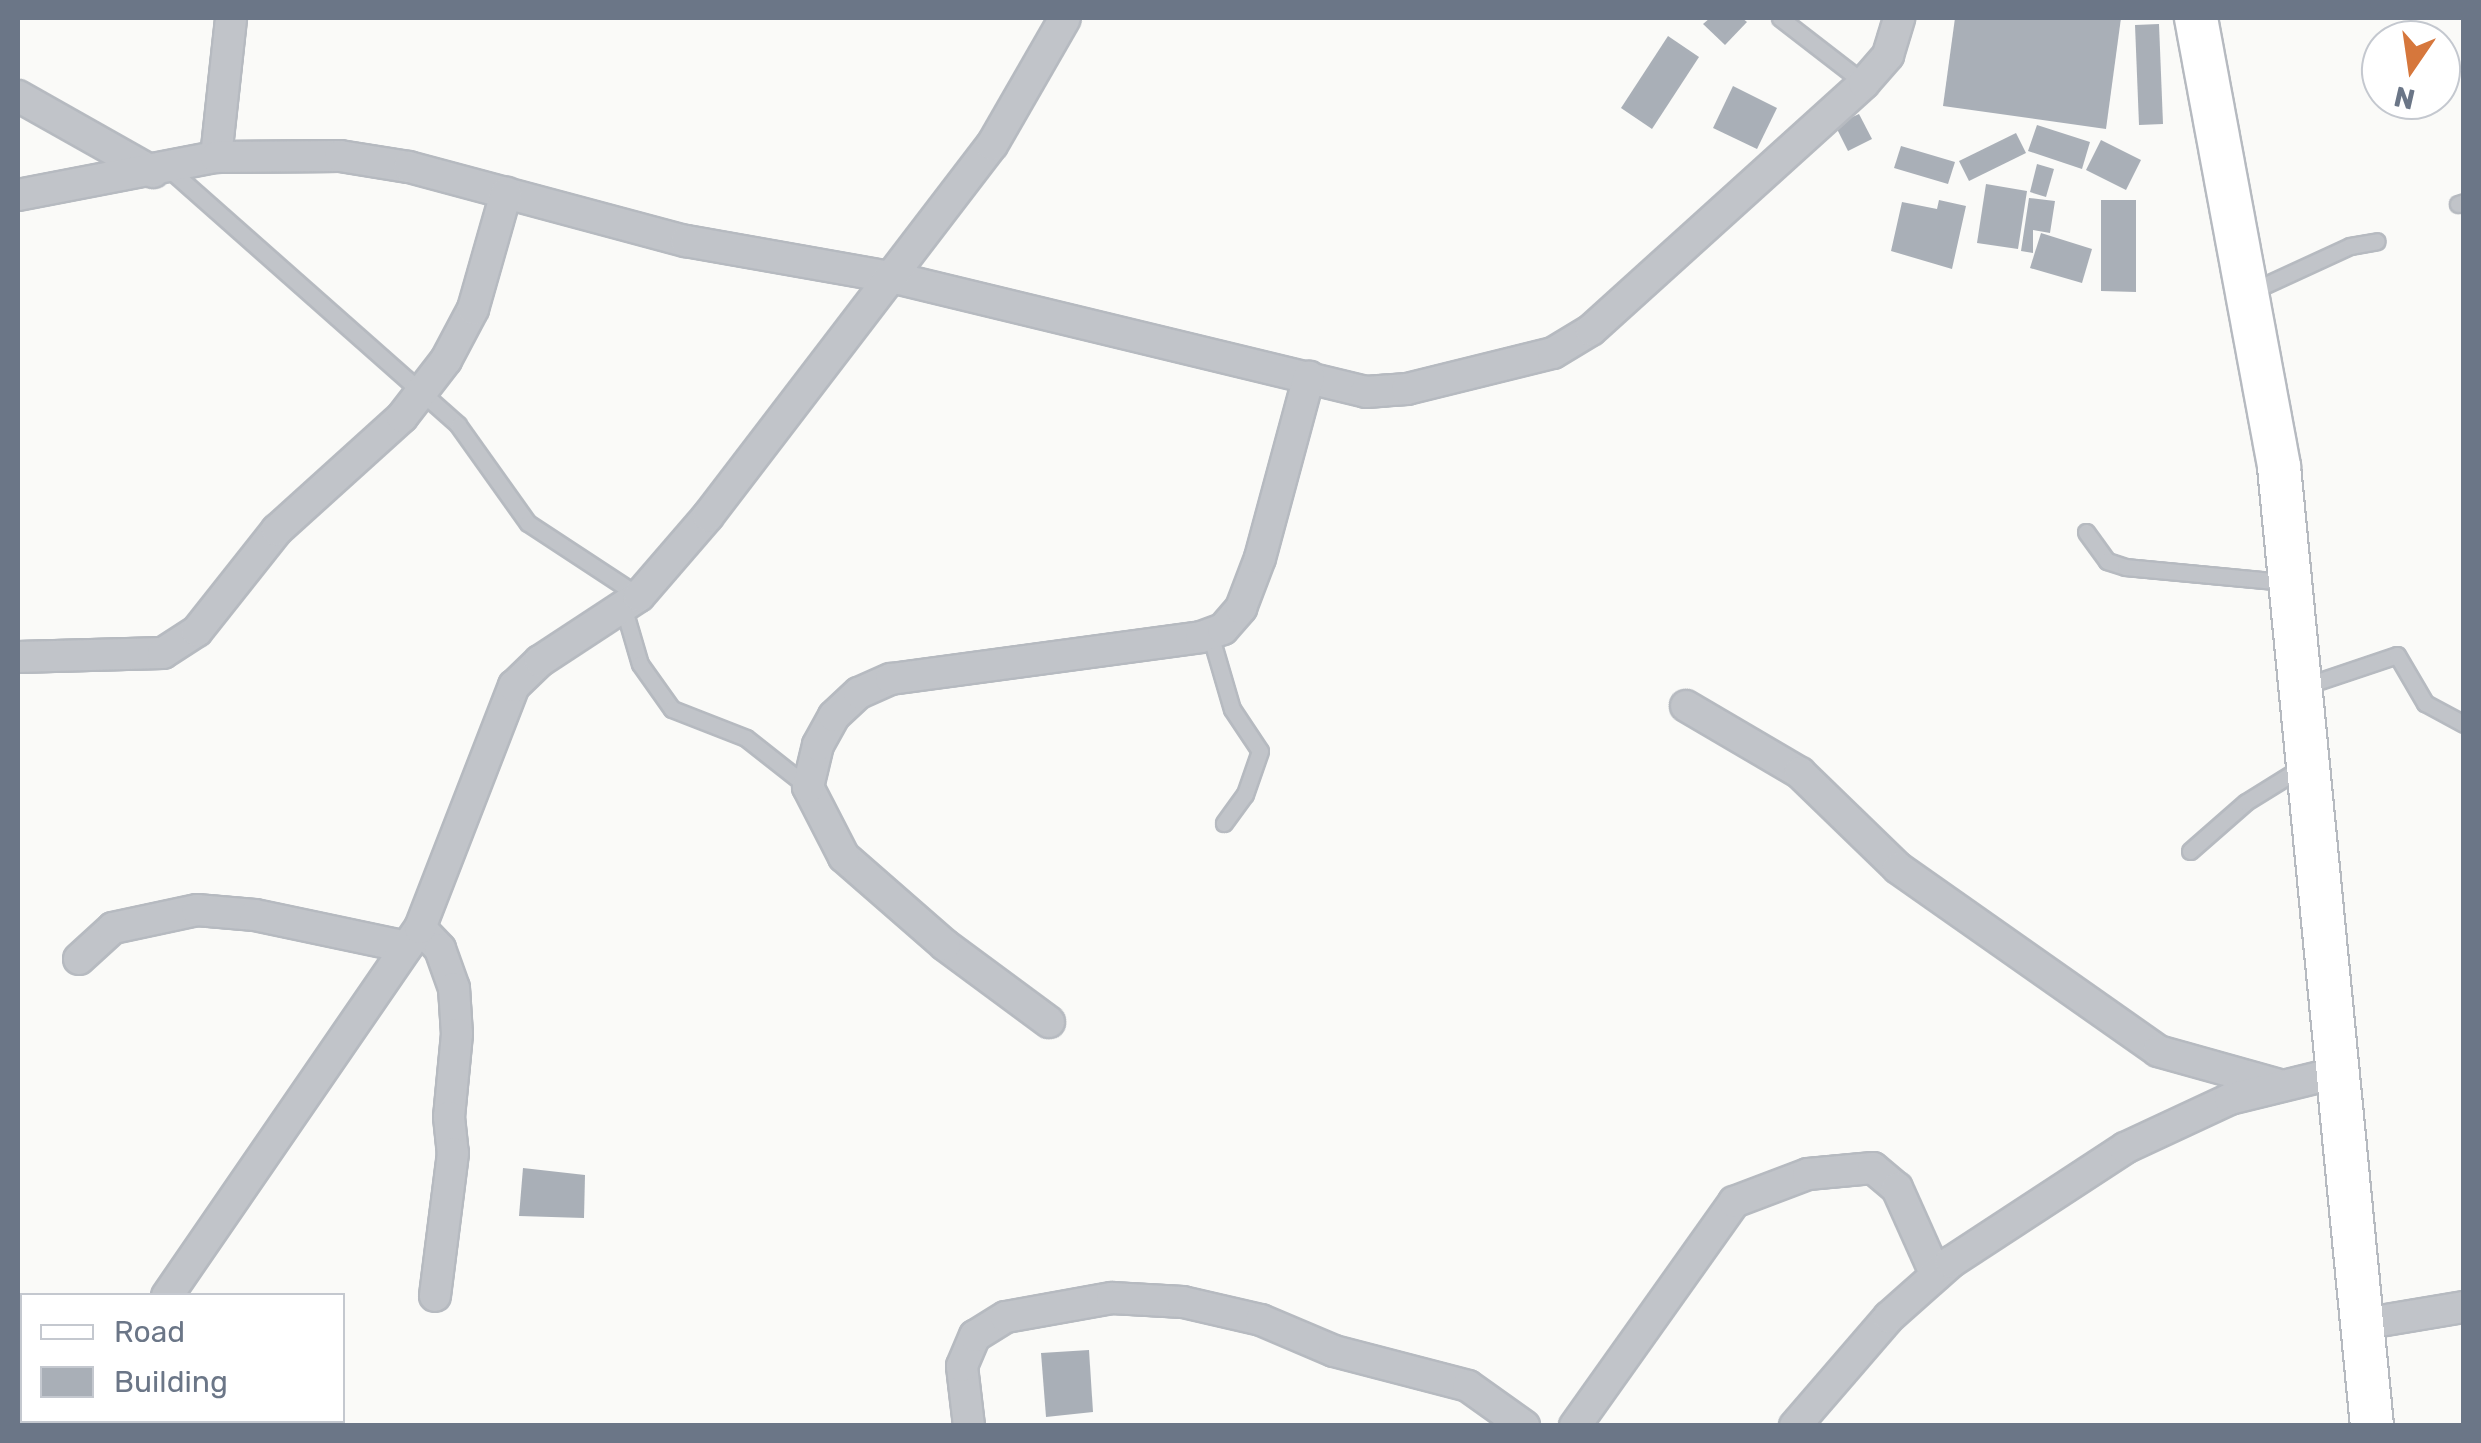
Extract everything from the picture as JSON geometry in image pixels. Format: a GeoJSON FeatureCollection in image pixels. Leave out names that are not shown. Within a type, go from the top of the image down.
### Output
{"type":"FeatureCollection","features":[{"type":"Feature","properties":{"kind":"main road"},"geometry":{"type":"LineString","coordinates":[[2196,18],[2250,292],[2279,467],[2304,766],[2372,1426]]}},
{"type":"Feature","properties":{"kind":"street"},"geometry":{"type":"LineString","coordinates":[[216,157],[231,18]]}},
{"type":"Feature","properties":{"kind":"street"},"geometry":{"type":"LineString","coordinates":[[169,1293],[414,938],[514,686],[540,660],[631,601],[895,278],[992,145],[1065,18]]}},
{"type":"Feature","properties":{"kind":"street"},"geometry":{"type":"LineString","coordinates":[[18,195],[216,157],[340,156],[506,193],[686,241],[895,278],[1366,392],[1407,389],[1553,353],[1591,330],[1864,83],[1888,54],[1899,18]]}},
{"type":"Feature","properties":{"kind":"street"},"geometry":{"type":"LineString","coordinates":[[18,96],[160,170]]}},
{"type":"Feature","properties":{"kind":"street"},"geometry":{"type":"LineString","coordinates":[[18,657],[163,653],[196,631],[277,530],[420,394],[474,308],[506,193]]}},
{"type":"Feature","properties":{"kind":"street"},"geometry":{"type":"LineString","coordinates":[[1049,1022],[945,945],[844,857],[808,787],[818,745],[834,716],[890,679],[1210,634],[1241,608],[1260,558],[1309,378]]}},
{"type":"Feature","properties":{"kind":"street"},"geometry":{"type":"LineString","coordinates":[[1686,706],[1800,773],[1898,868],[2158,1051],[2276,1084]]}},
{"type":"Feature","properties":{"kind":"street"},"geometry":{"type":"LineString","coordinates":[[79,960],[114,928],[198,910],[414,938],[440,949],[454,988],[458,1034],[449,1117],[452,1154],[435,1296]]}},
{"type":"Feature","properties":{"kind":"street"},"geometry":{"type":"LineString","coordinates":[[1795,1426],[1889,1317],[1936,1275],[2124,1148],[2276,1084],[2336,1073]]}},
{"type":"Feature","properties":{"kind":"street"},"geometry":{"type":"LineString","coordinates":[[1575,1426],[1734,1202],[1808,1174],[1872,1168],[1898,1188],[1936,1275]]}},
{"type":"Feature","properties":{"kind":"street"},"geometry":{"type":"LineString","coordinates":[[970,1426],[962,1366],[975,1336],[1006,1317],[1112,1298],[1183,1302],[1260,1320],[1334,1351],[1468,1386],[1524,1426]]}},
{"type":"Feature","properties":{"kind":"street"},"geometry":{"type":"LineString","coordinates":[[2362,1324],[2464,1308]]}},
{"type":"Feature","properties":{"kind":"lane"},"geometry":{"type":"LineString","coordinates":[[1780,18],[1864,83]]}},
{"type":"Feature","properties":{"kind":"lane"},"geometry":{"type":"LineString","coordinates":[[160,170],[469,438],[528,524],[631,601],[640,664],[672,708],[746,738],[808,787]]}},
{"type":"Feature","properties":{"kind":"lane"},"geometry":{"type":"LineString","coordinates":[[2250,292],[2377,241]]}},
{"type":"Feature","properties":{"kind":"lane"},"geometry":{"type":"LineString","coordinates":[[2086,532],[2107,561],[2125,567],[2289,583]]}},
{"type":"Feature","properties":{"kind":"lane"},"geometry":{"type":"LineString","coordinates":[[1210,634],[1232,708],[1260,751],[1244,794],[1224,823]]}},
{"type":"Feature","properties":{"kind":"lane"},"geometry":{"type":"LineString","coordinates":[[2298,688],[2397,655],[2425,703],[2464,724]]}},
{"type":"Feature","properties":{"kind":"lane"},"geometry":{"type":"LineString","coordinates":[[2190,851],[2246,802],[2304,766]]}},
{"type":"Feature","properties":{"kind":"building"},"geometry":{"type":"Polygon","coordinates":[[[1710,18],[1742,18],[1747,22],[1725,45],[1703,24],[1710,18]]]}},
{"type":"Feature","properties":{"kind":"building"},"geometry":{"type":"Polygon","coordinates":[[[1955,18],[2121,18],[2106,129],[1943,106],[1955,18]]]}},
{"type":"Feature","properties":{"kind":"building"},"geometry":{"type":"Polygon","coordinates":[[[2159,24],[2163,124],[2139,125],[2135,25],[2159,24]]]}},
{"type":"Feature","properties":{"kind":"building"},"geometry":{"type":"Polygon","coordinates":[[[1668,36],[1699,57],[1652,129],[1621,108],[1668,36]]]}},
{"type":"Feature","properties":{"kind":"building"},"geometry":{"type":"Polygon","coordinates":[[[1733,86],[1777,108],[1757,149],[1713,128],[1733,86]]]}},
{"type":"Feature","properties":{"kind":"building"},"geometry":{"type":"Polygon","coordinates":[[[1859,114],[1872,139],[1848,151],[1835,125],[1859,114]]]}},
{"type":"Feature","properties":{"kind":"building"},"geometry":{"type":"Polygon","coordinates":[[[2037,125],[2090,142],[2082,169],[2028,151],[2037,125]]]}},
{"type":"Feature","properties":{"kind":"building"},"geometry":{"type":"Polygon","coordinates":[[[2016,133],[2026,153],[1969,181],[1959,161],[2016,133]]]}},
{"type":"Feature","properties":{"kind":"building"},"geometry":{"type":"Polygon","coordinates":[[[2101,140],[2141,160],[2126,190],[2086,170],[2101,140]]]}},
{"type":"Feature","properties":{"kind":"building"},"geometry":{"type":"Polygon","coordinates":[[[1901,146],[1955,162],[1948,184],[1894,168],[1901,146]]]}},
{"type":"Feature","properties":{"kind":"building"},"geometry":{"type":"Polygon","coordinates":[[[2037,164],[2054,169],[2046,197],[2030,192],[2037,164]]]}},
{"type":"Feature","properties":{"kind":"building"},"geometry":{"type":"Polygon","coordinates":[[[1986,184],[2027,191],[2018,249],[1977,243],[1986,184]]]}},
{"type":"Feature","properties":{"kind":"building"},"geometry":{"type":"Polygon","coordinates":[[[2029,198],[2055,201],[2050,233],[2033,230],[2033,253],[2021,251],[2029,198]]]}},
{"type":"Feature","properties":{"kind":"building"},"geometry":{"type":"Polygon","coordinates":[[[1939,200],[1966,206],[1952,269],[1891,251],[1902,202],[1937,209],[1939,200]]]}},
{"type":"Feature","properties":{"kind":"building"},"geometry":{"type":"Polygon","coordinates":[[[2101,200],[2136,200],[2136,292],[2101,291],[2101,200]]]}},
{"type":"Feature","properties":{"kind":"building"},"geometry":{"type":"Polygon","coordinates":[[[2041,233],[2092,249],[2082,283],[2030,268],[2041,233]]]}},
{"type":"Feature","properties":{"kind":"building"},"geometry":{"type":"Polygon","coordinates":[[[523,1168],[585,1175],[584,1218],[519,1216],[523,1168]]]}},
{"type":"Feature","properties":{"kind":"building"},"geometry":{"type":"Polygon","coordinates":[[[1089,1350],[1093,1412],[1046,1417],[1041,1353],[1089,1350]]]}}]}
